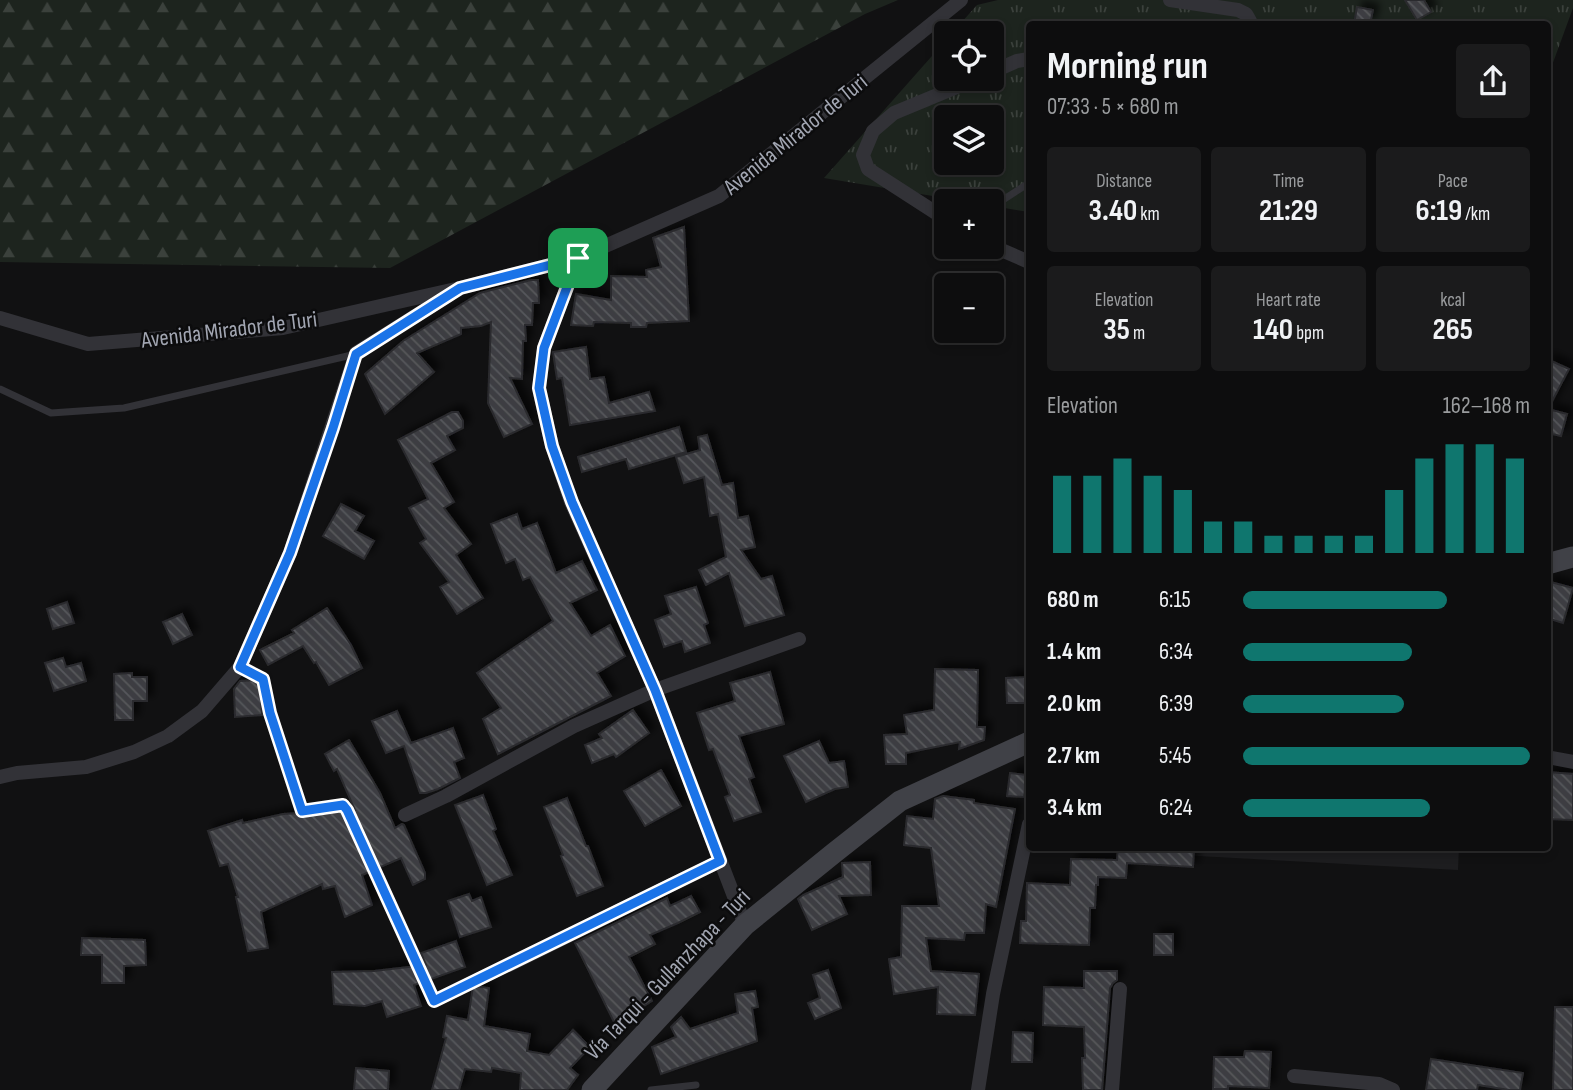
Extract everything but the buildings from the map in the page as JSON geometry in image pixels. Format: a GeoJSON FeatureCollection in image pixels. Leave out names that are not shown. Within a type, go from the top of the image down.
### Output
{"type":"FeatureCollection","features":[{"type":"Feature","properties":{"kind":"main road"},"geometry":{"type":"LineString","coordinates":[[1551,563],[1573,557]]}},
{"type":"Feature","properties":{"kind":"main road","name":"Vía Tarqui - Gullanzhapa - Turi"},"geometry":{"type":"LineString","coordinates":[[592,1090],[745,925],[900,800],[1026,743]]}},
{"type":"Feature","properties":{"kind":"street","name":"Avenida Mirador de Turi"},"geometry":{"type":"LineString","coordinates":[[0,318],[88,344],[283,328],[578,258],[719,196],[961,0]]}},
{"type":"Feature","properties":{"kind":"street"},"geometry":{"type":"LineString","coordinates":[[1170,0],[1238,10],[1246,14],[1250,21]]}},
{"type":"Feature","properties":{"kind":"street"},"geometry":{"type":"LineString","coordinates":[[1004,67],[1026,60]]}},
{"type":"Feature","properties":{"kind":"street"},"geometry":{"type":"LineString","coordinates":[[934,212],[868,169],[863,155],[873,131],[894,113],[947,91]]}},
{"type":"Feature","properties":{"kind":"street"},"geometry":{"type":"LineString","coordinates":[[1004,251],[1026,261]]}},
{"type":"Feature","properties":{"kind":"street"},"geometry":{"type":"LineString","coordinates":[[578,258],[544,348],[539,388],[552,446],[572,502],[655,690],[745,925]]}},
{"type":"Feature","properties":{"kind":"street"},"geometry":{"type":"LineString","coordinates":[[0,778],[86,767],[134,752],[168,736],[202,711],[240,667],[290,553],[356,354],[460,288]]}},
{"type":"Feature","properties":{"kind":"street"},"geometry":{"type":"LineString","coordinates":[[405,815],[446,796],[574,726],[655,690],[799,639]]}},
{"type":"Feature","properties":{"kind":"street"},"geometry":{"type":"LineString","coordinates":[[1551,758],[1573,762]]}},
{"type":"Feature","properties":{"kind":"street"},"geometry":{"type":"LineString","coordinates":[[978,1090],[993,994],[1026,838]]}},
{"type":"Feature","properties":{"kind":"street"},"geometry":{"type":"LineString","coordinates":[[509,965],[720,861]]}},
{"type":"Feature","properties":{"kind":"street"},"geometry":{"type":"LineString","coordinates":[[1112,1090],[1120,989]]}},
{"type":"Feature","properties":{"kind":"street"},"geometry":{"type":"LineString","coordinates":[[1294,1076],[1380,1084],[1393,1090]]}},
{"type":"Feature","properties":{"kind":"lane"},"geometry":{"type":"LineString","coordinates":[[1004,199],[1026,185]]}},
{"type":"Feature","properties":{"kind":"lane"},"geometry":{"type":"LineString","coordinates":[[0,389],[51,413],[124,408],[356,354]]}},
{"type":"Feature","properties":{"kind":"lane"},"geometry":{"type":"LineString","coordinates":[[651,1090],[696,1085]]}},
{"type":"Feature","properties":{"kind":"path"},"geometry":{"type":"LineString","coordinates":[[240,667],[263,679],[270,713],[302,811],[343,805],[347,810],[434,1001],[509,965]]}},
{"type":"Feature","properties":{"kind":"shaded area"},"geometry":{"type":"Polygon","coordinates":[[[1104,851],[1459,851],[1458,870],[1104,851]]]}},
{"type":"Feature","properties":{"kind":"green space"},"geometry":{"type":"Polygon","coordinates":[[[0,0],[898,0],[865,14],[390,268],[0,262],[0,0]]]}},
{"type":"Feature","properties":{"kind":"green space"},"geometry":{"type":"Polygon","coordinates":[[[998,0],[1573,0],[1573,8],[1551,68],[1551,21],[1026,21],[1026,212],[1004,208],[1004,189],[934,189],[934,196],[824,178],[934,54],[934,91],[1004,91],[1004,21],[963,21],[977,5],[998,0]]]}},
{"type":"Feature","properties":{"kind":"route"},"geometry":{"type":"LineString","coordinates":[[578,258],[544,348],[539,388],[552,446],[572,502],[655,690],[720,861],[434,1001],[347,810],[343,805],[302,811],[270,713],[263,679],[240,667],[290,553],[356,354],[460,288],[578,258]]}}]}
